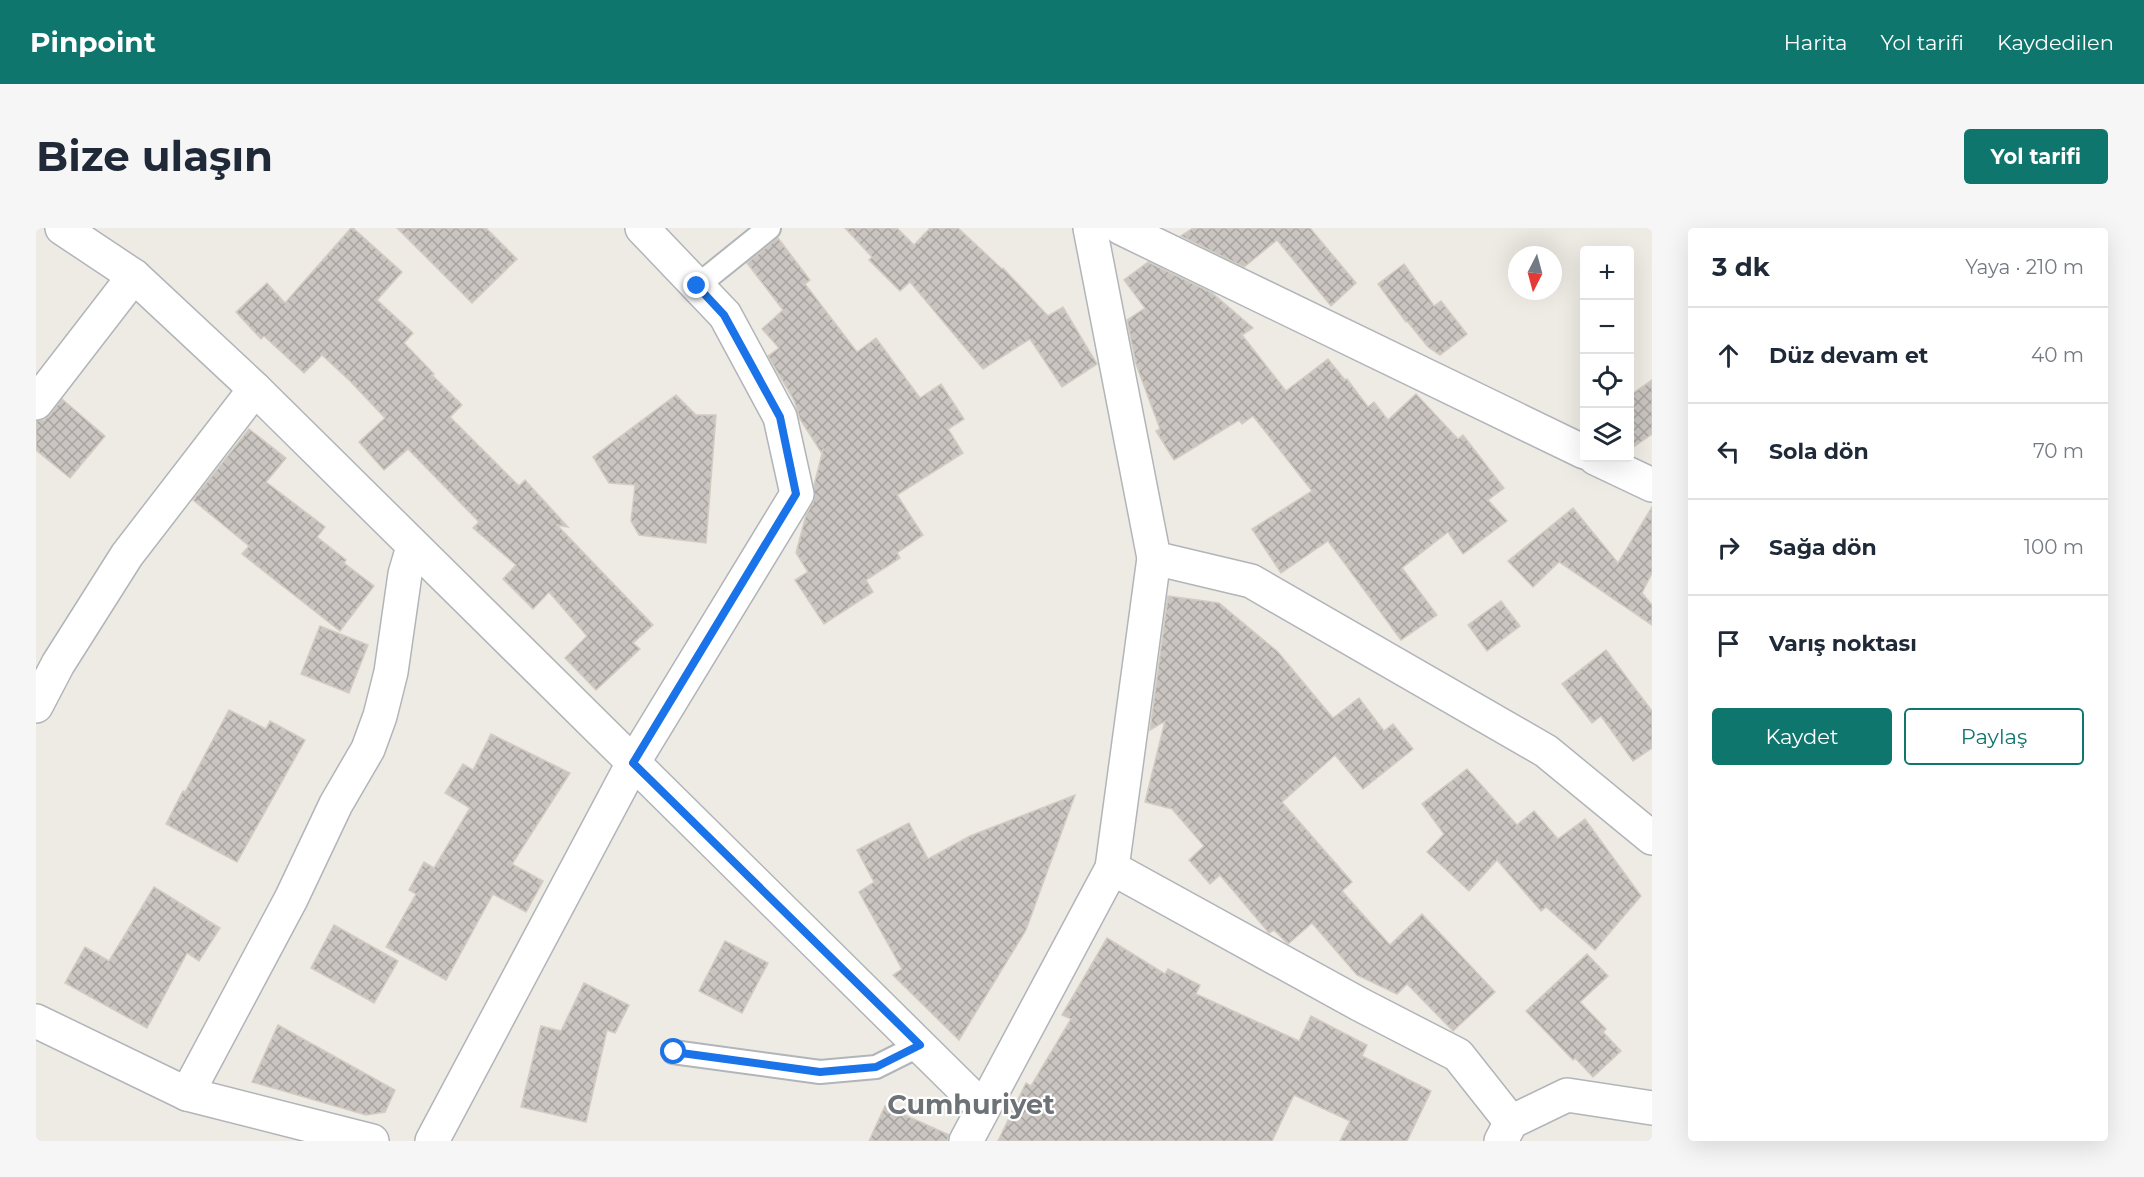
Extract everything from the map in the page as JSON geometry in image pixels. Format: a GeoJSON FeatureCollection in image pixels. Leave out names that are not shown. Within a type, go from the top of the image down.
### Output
{"type":"FeatureCollection","features":[{"type":"Feature","properties":{"kind":"street"},"geometry":{"type":"LineString","coordinates":[[62,228],[134,276],[255,389],[983,1108]]}},
{"type":"Feature","properties":{"kind":"street"},"geometry":{"type":"LineString","coordinates":[[432,1141],[633,763],[796,494],[780,417],[724,315],[642,228]]}},
{"type":"Feature","properties":{"kind":"street"},"geometry":{"type":"LineString","coordinates":[[966,1141],[1112,868],[1154,558],[1090,228]]}},
{"type":"Feature","properties":{"kind":"street"},"geometry":{"type":"LineString","coordinates":[[1121,228],[1580,450]]}},
{"type":"Feature","properties":{"kind":"street"},"geometry":{"type":"LineString","coordinates":[[36,403],[134,276]]}},
{"type":"Feature","properties":{"kind":"street"},"geometry":{"type":"LineString","coordinates":[[36,706],[58,664],[127,555],[255,389]]}},
{"type":"Feature","properties":{"kind":"street"},"geometry":{"type":"LineString","coordinates":[[1603,462],[1652,485]]}},
{"type":"Feature","properties":{"kind":"street"},"geometry":{"type":"LineString","coordinates":[[187,1094],[291,899],[336,804],[368,749],[380,716],[391,672],[405,574],[413,547]]}},
{"type":"Feature","properties":{"kind":"street"},"geometry":{"type":"LineString","coordinates":[[1154,558],[1251,581],[1546,751],[1652,838]]}},
{"type":"Feature","properties":{"kind":"street"},"geometry":{"type":"LineString","coordinates":[[1112,868],[1359,1004],[1458,1055],[1506,1132],[1567,1095],[1652,1108]]}},
{"type":"Feature","properties":{"kind":"street"},"geometry":{"type":"LineString","coordinates":[[36,1021],[187,1094],[372,1141]]}},
{"type":"Feature","properties":{"kind":"lane"},"geometry":{"type":"LineString","coordinates":[[697,286],[769,228]]}},
{"type":"Feature","properties":{"kind":"lane"},"geometry":{"type":"LineString","coordinates":[[674,1052],[820,1072],[876,1067],[920,1045]]}},
{"type":"Feature","properties":{"kind":"building"},"geometry":{"type":"Polygon","coordinates":[[[351,228],[402,272],[377,300],[413,333],[404,343],[462,405],[450,417],[519,486],[525,480],[568,527],[557,525],[653,625],[633,643],[640,649],[596,690],[565,658],[587,636],[549,592],[533,609],[503,579],[516,565],[473,528],[479,522],[408,449],[384,470],[359,442],[385,418],[350,381],[322,355],[304,373],[264,336],[261,339],[236,312],[267,283],[285,303],[351,228]]]}},
{"type":"Feature","properties":{"kind":"building"},"geometry":{"type":"Polygon","coordinates":[[[397,228],[486,228],[517,259],[472,303],[397,228]]]}},
{"type":"Feature","properties":{"kind":"building"},"geometry":{"type":"Polygon","coordinates":[[[845,228],[897,228],[914,245],[930,228],[958,228],[1003,268],[1048,316],[1063,307],[1097,364],[1062,387],[1030,339],[983,369],[910,282],[900,291],[869,260],[872,257],[845,228]]]}},
{"type":"Feature","properties":{"kind":"building"},"geometry":{"type":"Polygon","coordinates":[[[1193,228],[1310,228],[1356,283],[1331,306],[1277,240],[1244,267],[1181,236],[1193,228]]]}},
{"type":"Feature","properties":{"kind":"building"},"geometry":{"type":"Polygon","coordinates":[[[778,238],[810,280],[805,284],[857,352],[876,338],[920,398],[941,384],[964,419],[948,429],[963,453],[897,495],[923,535],[897,553],[900,558],[866,580],[873,592],[824,624],[795,580],[808,572],[796,553],[806,515],[813,503],[814,485],[823,450],[821,452],[800,419],[794,400],[768,356],[779,348],[762,329],[783,310],[747,263],[778,238]]]}},
{"type":"Feature","properties":{"kind":"building"},"geometry":{"type":"Polygon","coordinates":[[[1148,262],[1212,293],[1253,328],[1242,335],[1286,391],[1328,359],[1368,407],[1374,402],[1388,420],[1416,394],[1458,439],[1463,435],[1504,488],[1488,500],[1507,521],[1463,554],[1448,532],[1402,568],[1437,615],[1401,640],[1328,541],[1281,573],[1252,529],[1312,491],[1253,416],[1242,424],[1239,420],[1174,460],[1156,431],[1160,429],[1136,364],[1127,320],[1145,308],[1124,280],[1148,262]]]}},
{"type":"Feature","properties":{"kind":"building"},"geometry":{"type":"Polygon","coordinates":[[[1404,264],[1434,306],[1441,301],[1467,334],[1440,355],[1428,347],[1406,322],[1378,284],[1404,264]]]}},
{"type":"Feature","properties":{"kind":"building"},"geometry":{"type":"Polygon","coordinates":[[[1652,380],[1652,434],[1634,447],[1634,408],[1634,393],[1652,380]]]}},
{"type":"Feature","properties":{"kind":"building"},"geometry":{"type":"Polygon","coordinates":[[[676,395],[696,415],[716,415],[706,543],[639,535],[631,521],[635,485],[609,483],[593,457],[676,395]]]}},
{"type":"Feature","properties":{"kind":"building"},"geometry":{"type":"Polygon","coordinates":[[[62,399],[105,436],[70,478],[36,450],[36,421],[44,420],[50,415],[62,399]]]}},
{"type":"Feature","properties":{"kind":"building"},"geometry":{"type":"Polygon","coordinates":[[[249,429],[286,458],[266,482],[325,527],[317,537],[346,560],[344,563],[374,586],[340,631],[242,554],[249,546],[193,500],[249,429]]]}},
{"type":"Feature","properties":{"kind":"building"},"geometry":{"type":"Polygon","coordinates":[[[1652,507],[1652,573],[1642,593],[1652,605],[1652,625],[1559,562],[1533,587],[1508,561],[1573,508],[1618,563],[1652,507]]]}},
{"type":"Feature","properties":{"kind":"building"},"geometry":{"type":"Polygon","coordinates":[[[1168,596],[1219,603],[1278,652],[1333,718],[1359,698],[1384,731],[1393,724],[1413,749],[1363,789],[1335,755],[1282,802],[1352,882],[1342,891],[1390,945],[1422,914],[1495,992],[1453,1031],[1407,984],[1397,994],[1357,975],[1312,923],[1288,944],[1274,930],[1269,933],[1220,875],[1210,884],[1189,860],[1204,846],[1172,809],[1145,802],[1165,721],[1150,730],[1168,596]]]}},
{"type":"Feature","properties":{"kind":"building"},"geometry":{"type":"Polygon","coordinates":[[[1501,601],[1520,626],[1487,651],[1468,625],[1501,601]]]}},
{"type":"Feature","properties":{"kind":"building"},"geometry":{"type":"Polygon","coordinates":[[[320,626],[368,645],[349,693],[301,674],[320,626]]]}},
{"type":"Feature","properties":{"kind":"building"},"geometry":{"type":"Polygon","coordinates":[[[1606,650],[1652,711],[1652,748],[1633,761],[1601,716],[1592,723],[1562,684],[1606,650]]]}},
{"type":"Feature","properties":{"kind":"building"},"geometry":{"type":"Polygon","coordinates":[[[229,710],[266,729],[270,721],[305,740],[237,862],[166,824],[229,710]]]}},
{"type":"Feature","properties":{"kind":"building"},"geometry":{"type":"Polygon","coordinates":[[[491,734],[570,773],[512,864],[543,881],[526,912],[493,894],[446,980],[386,947],[416,894],[409,890],[424,862],[434,868],[470,808],[445,793],[463,764],[473,770],[491,734]]]}},
{"type":"Feature","properties":{"kind":"building"},"geometry":{"type":"Polygon","coordinates":[[[1467,769],[1517,825],[1534,811],[1558,839],[1585,819],[1641,896],[1595,950],[1546,907],[1541,911],[1497,860],[1469,891],[1427,852],[1444,834],[1422,804],[1467,769]]]}},
{"type":"Feature","properties":{"kind":"building"},"geometry":{"type":"Polygon","coordinates":[[[1075,795],[1026,930],[959,1040],[893,975],[902,969],[859,892],[874,882],[857,850],[909,823],[928,859],[970,836],[1075,795]]]}},
{"type":"Feature","properties":{"kind":"building"},"geometry":{"type":"Polygon","coordinates":[[[154,887],[220,928],[199,961],[187,953],[147,1028],[65,983],[85,947],[109,961],[154,887]]]}},
{"type":"Feature","properties":{"kind":"building"},"geometry":{"type":"Polygon","coordinates":[[[334,925],[398,961],[374,1003],[311,968],[334,925]]]}},
{"type":"Feature","properties":{"kind":"building"},"geometry":{"type":"Polygon","coordinates":[[[1107,938],[1165,974],[1168,969],[1200,985],[1196,994],[1299,1041],[1311,1016],[1367,1045],[1362,1056],[1431,1091],[1407,1141],[1340,1141],[1350,1121],[1294,1095],[1272,1141],[998,1141],[1026,1083],[1031,1086],[1071,1019],[1062,1015],[1107,938]]]}},
{"type":"Feature","properties":{"kind":"building"},"geometry":{"type":"Polygon","coordinates":[[[725,941],[768,963],[742,1013],[699,991],[725,941]]]}},
{"type":"Feature","properties":{"kind":"building"},"geometry":{"type":"Polygon","coordinates":[[[1587,954],[1608,976],[1580,1002],[1606,1029],[1603,1032],[1621,1051],[1593,1077],[1575,1058],[1573,1060],[1526,1011],[1587,954]]]}},
{"type":"Feature","properties":{"kind":"building"},"geometry":{"type":"Polygon","coordinates":[[[584,983],[629,1005],[615,1033],[607,1030],[586,1122],[521,1107],[541,1026],[561,1031],[584,983]]]}},
{"type":"Feature","properties":{"kind":"building"},"geometry":{"type":"Polygon","coordinates":[[[278,1025],[395,1090],[385,1112],[366,1115],[252,1082],[278,1025]]]}},
{"type":"Feature","properties":{"kind":"building"},"geometry":{"type":"Polygon","coordinates":[[[885,1106],[949,1135],[947,1141],[869,1141],[885,1106]]]}},
{"type":"Feature","properties":{"kind":"district","name":"Cumhuriyet"},"geometry":{"type":"Point","coordinates":[971,1104]}},
{"type":"Feature","properties":{"kind":"route"},"geometry":{"type":"LineString","coordinates":[[674,1052],[820,1072],[876,1067],[920,1045],[633,763],[796,494],[780,417],[724,315],[697,286]]}}]}
